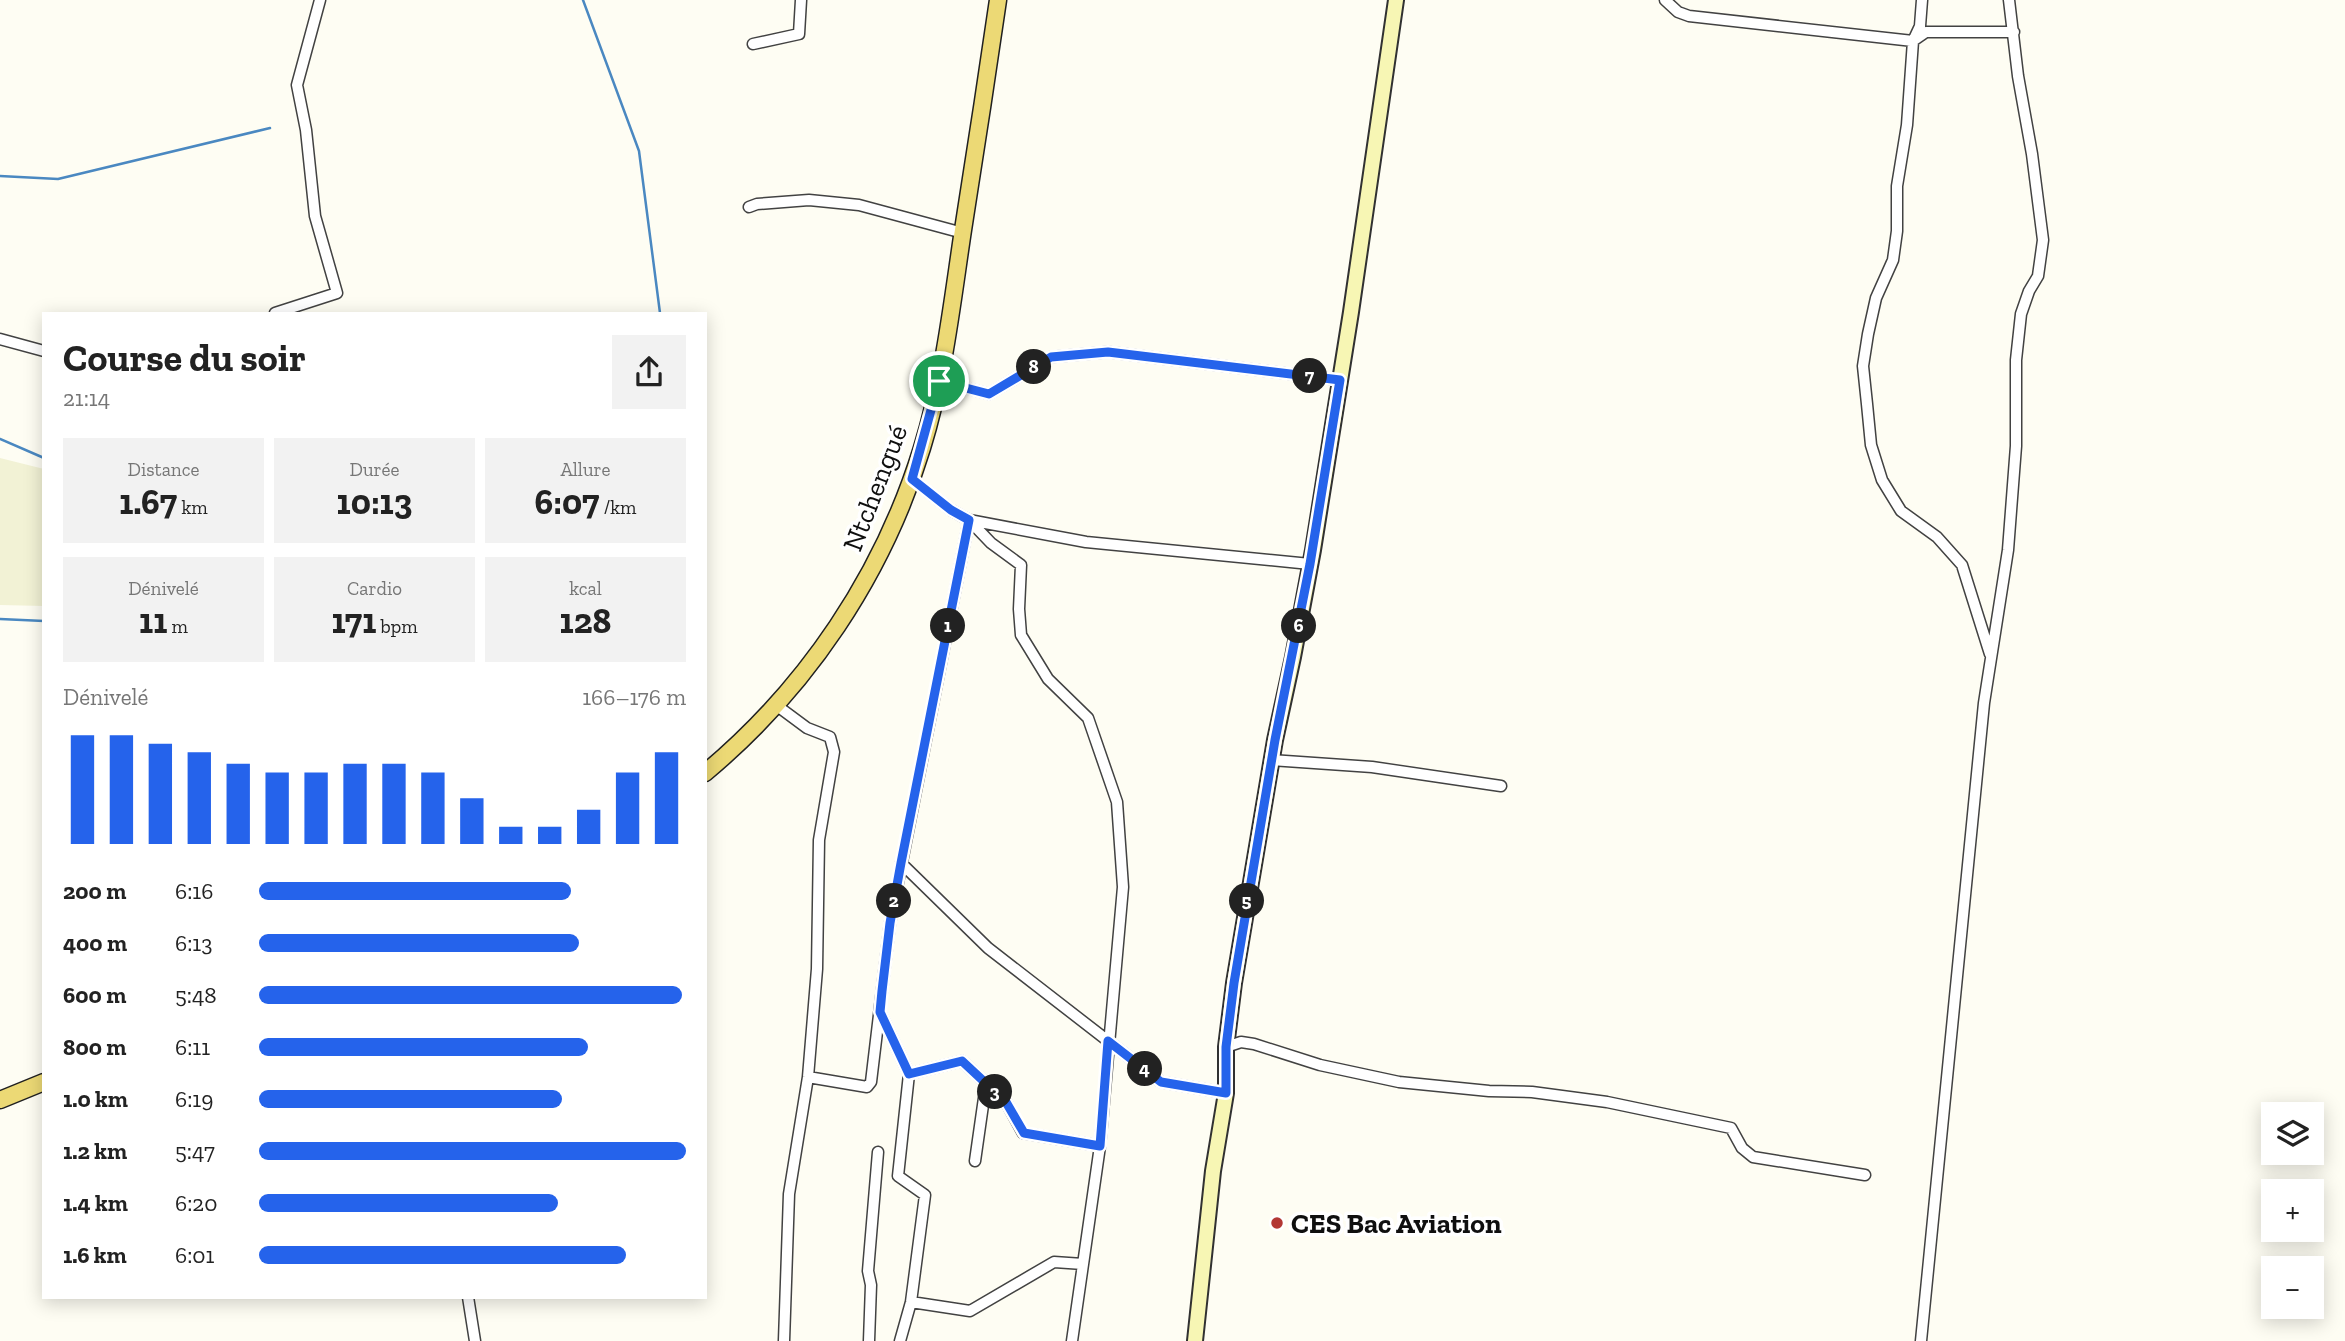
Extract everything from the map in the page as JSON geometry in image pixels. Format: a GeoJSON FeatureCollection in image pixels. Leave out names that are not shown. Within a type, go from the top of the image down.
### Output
{"type":"FeatureCollection","features":[{"type":"Feature","properties":{"kind":"main road","name":"Ntchengué"},"geometry":{"type":"LineString","coordinates":[[707,771],[732,750],[804,674],[843,619],[871,570],[912,479],[939,381],[998,0]]}},
{"type":"Feature","properties":{"kind":"main road"},"geometry":{"type":"LineString","coordinates":[[0,1101],[42,1083]]}},
{"type":"Feature","properties":{"kind":"street"},"geometry":{"type":"LineString","coordinates":[[278,312],[337,293],[315,216],[306,130],[297,85],[320,0]]}},
{"type":"Feature","properties":{"kind":"street"},"geometry":{"type":"LineString","coordinates":[[753,44],[799,34],[801,0]]}},
{"type":"Feature","properties":{"kind":"street"},"geometry":{"type":"LineString","coordinates":[[1195,1341],[1213,1171],[1226,1093],[1226,1047],[1234,983],[1272,761],[1310,564],[1396,0]]}},
{"type":"Feature","properties":{"kind":"street"},"geometry":{"type":"LineString","coordinates":[[1665,0],[1678,12],[1689,16],[1913,41],[1926,32],[2014,32]]}},
{"type":"Feature","properties":{"kind":"street"},"geometry":{"type":"LineString","coordinates":[[1922,0],[1920,26],[1913,41],[1907,125],[1897,186],[1893,260],[1876,298],[1863,366],[1871,445],[1882,480],[1900,511],[1937,537],[1962,565],[1991,658]]}},
{"type":"Feature","properties":{"kind":"street"},"geometry":{"type":"LineString","coordinates":[[1921,1341],[1984,703],[2008,550],[2016,446],[2017,360],[2021,314],[2038,276],[2043,240],[2009,0]]}},
{"type":"Feature","properties":{"kind":"street"},"geometry":{"type":"LineString","coordinates":[[749,207],[809,200],[846,204],[962,233]]}},
{"type":"Feature","properties":{"kind":"street"},"geometry":{"type":"LineString","coordinates":[[0,340],[42,350]]}},
{"type":"Feature","properties":{"kind":"street"},"geometry":{"type":"LineString","coordinates":[[939,381],[989,394],[1051,357],[1108,352],[1340,380]]}},
{"type":"Feature","properties":{"kind":"street"},"geometry":{"type":"LineString","coordinates":[[912,479],[951,510],[969,520],[991,543],[1021,565],[1021,635],[1048,679],[1088,718],[1117,802],[1123,887],[1100,1146],[1072,1341]]}},
{"type":"Feature","properties":{"kind":"street"},"geometry":{"type":"LineString","coordinates":[[969,520],[1086,542],[1310,564]]}},
{"type":"Feature","properties":{"kind":"street"},"geometry":{"type":"LineString","coordinates":[[808,1077],[867,1087],[872,1082],[890,923],[969,520]]}},
{"type":"Feature","properties":{"kind":"street"},"geometry":{"type":"LineString","coordinates":[[776,705],[807,728],[830,737],[834,752],[819,840],[817,969],[808,1077],[789,1194],[784,1341]]}},
{"type":"Feature","properties":{"kind":"street"},"geometry":{"type":"LineString","coordinates":[[1272,761],[1372,767],[1501,786]]}},
{"type":"Feature","properties":{"kind":"street"},"geometry":{"type":"LineString","coordinates":[[901,863],[988,948],[1161,1082],[1226,1093]]}},
{"type":"Feature","properties":{"kind":"street"},"geometry":{"type":"LineString","coordinates":[[880,1012],[909,1074],[898,1177],[925,1195],[911,1302],[900,1341]]}},
{"type":"Feature","properties":{"kind":"street"},"geometry":{"type":"LineString","coordinates":[[1226,1047],[1241,1042],[1254,1044],[1320,1065],[1399,1082],[1489,1091],[1532,1092],[1619,1105],[1731,1128],[1742,1148],[1753,1157],[1865,1175]]}},
{"type":"Feature","properties":{"kind":"street"},"geometry":{"type":"LineString","coordinates":[[909,1074],[962,1061],[1006,1102],[1024,1133],[1100,1146]]}},
{"type":"Feature","properties":{"kind":"street"},"geometry":{"type":"LineString","coordinates":[[975,1161],[984,1098],[1006,1102]]}},
{"type":"Feature","properties":{"kind":"street"},"geometry":{"type":"LineString","coordinates":[[869,1341],[871,1285],[868,1271],[878,1152]]}},
{"type":"Feature","properties":{"kind":"street"},"geometry":{"type":"LineString","coordinates":[[911,1302],[970,1311],[1054,1262],[1083,1264]]}},
{"type":"Feature","properties":{"kind":"street"},"geometry":{"type":"LineString","coordinates":[[468,1299],[475,1341]]}},
{"type":"Feature","properties":{"kind":"green space"},"geometry":{"type":"Polygon","coordinates":[[[0,458],[42,468],[42,606],[0,605],[0,458]]]}},
{"type":"Feature","properties":{"kind":"waterway"},"geometry":{"type":"LineString","coordinates":[[583,0],[639,151],[660,312]]}},
{"type":"Feature","properties":{"kind":"waterway"},"geometry":{"type":"LineString","coordinates":[[0,176],[58,179],[270,128]]}},
{"type":"Feature","properties":{"kind":"waterway"},"geometry":{"type":"LineString","coordinates":[[0,439],[42,457]]}},
{"type":"Feature","properties":{"kind":"waterway"},"geometry":{"type":"LineString","coordinates":[[0,619],[42,621]]}},
{"type":"Feature","properties":{"kind":"place","name":"CES Bac Aviation"},"geometry":{"type":"Point","coordinates":[1277,1223]}},
{"type":"Feature","properties":{"kind":"route"},"geometry":{"type":"LineString","coordinates":[[1108,352],[1340,380],[1310,564],[1275,740],[1234,983],[1226,1047],[1226,1093],[1161,1082],[1108,1041],[1100,1146],[1024,1133],[1006,1102],[962,1061],[909,1074],[880,1012],[890,923],[969,520],[951,510],[912,479],[939,381],[989,394],[1051,357],[1108,352]]}}]}
